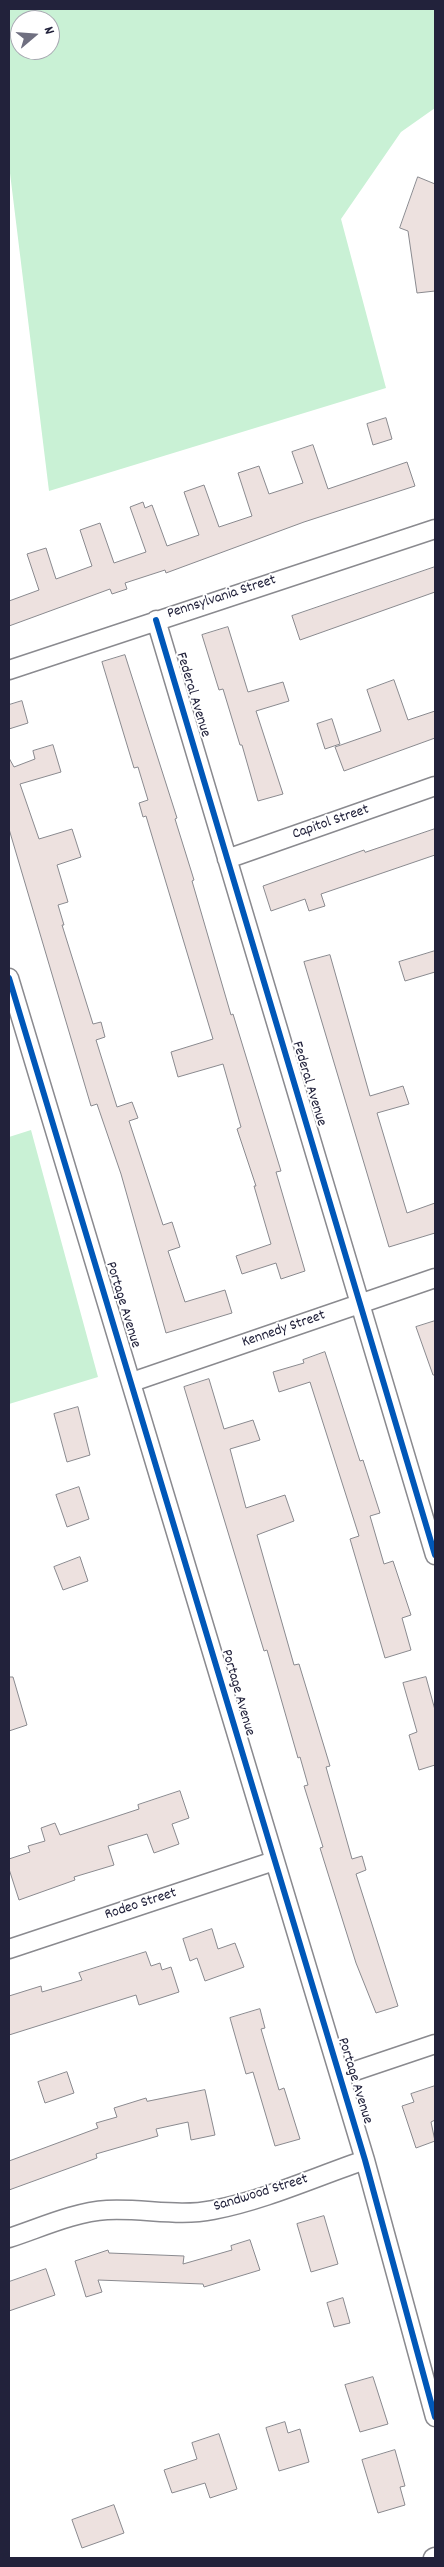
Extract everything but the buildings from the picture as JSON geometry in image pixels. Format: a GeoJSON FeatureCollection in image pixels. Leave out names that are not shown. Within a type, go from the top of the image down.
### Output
{"type":"FeatureCollection","features":[{"type":"Feature","properties":{"kind":"street","name":"Pennsylvania Street"},"geometry":{"type":"LineString","coordinates":[[9,670],[435,529]]}},
{"type":"Feature","properties":{"kind":"street","name":"Federal Avenue"},"geometry":{"type":"LineString","coordinates":[[156,620],[360,1303],[432,1532],[435,1554]]}},
{"type":"Feature","properties":{"kind":"street","name":"Capitol Street"},"geometry":{"type":"LineString","coordinates":[[227,859],[435,786]]}},
{"type":"Feature","properties":{"kind":"street","name":"Portage Avenue"},"geometry":{"type":"LineString","coordinates":[[9,978],[365,2160],[435,2417]]}},
{"type":"Feature","properties":{"kind":"street","name":"Kennedy Street"},"geometry":{"type":"LineString","coordinates":[[132,1382],[435,1278]]}},
{"type":"Feature","properties":{"kind":"street","name":"Rodeo Street"},"geometry":{"type":"LineString","coordinates":[[9,1948],[274,1861]]}},
{"type":"Feature","properties":{"kind":"street"},"geometry":{"type":"LineString","coordinates":[[340,2076],[435,2044]]}},
{"type":"Feature","properties":{"kind":"street","name":"Sandwood Street"},"geometry":{"type":"LineString","coordinates":[[9,2238],[63,2220],[104,2210],[138,2209],[186,2214],[213,2210],[240,2204],[365,2160]]}},
{"type":"Feature","properties":{"kind":"green space"},"geometry":{"type":"Polygon","coordinates":[[[9,9],[435,9],[435,108],[401,132],[341,219],[386,388],[49,491],[9,165],[9,9]]]}},
{"type":"Feature","properties":{"kind":"green space"},"geometry":{"type":"Polygon","coordinates":[[[31,1130],[98,1377],[9,1404],[9,1137],[31,1130]]]}},
{"type":"Feature","properties":{"kind":"cycle path"},"geometry":{"type":"LineString","coordinates":[[156,620],[435,1555]]}},
{"type":"Feature","properties":{"kind":"cycle path"},"geometry":{"type":"LineString","coordinates":[[9,978],[365,2160],[435,2417]]}}]}
